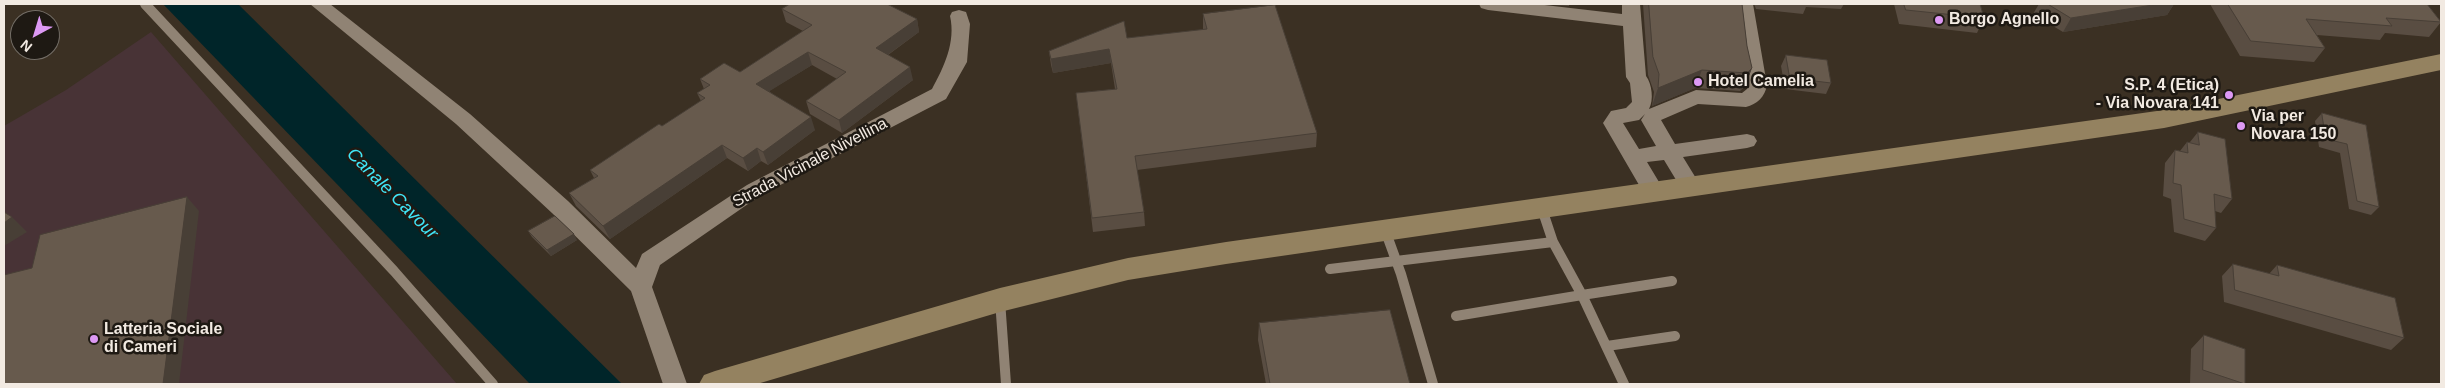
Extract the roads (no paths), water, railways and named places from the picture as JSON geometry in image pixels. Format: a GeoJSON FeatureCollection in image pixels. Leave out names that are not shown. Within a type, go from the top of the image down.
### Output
{"type":"FeatureCollection","features":[{"type":"Feature","properties":{"kind":"street"},"geometry":{"type":"LineString","coordinates":[[319,4],[463,119],[560,207],[641,287],[675,384]]}},
{"type":"Feature","properties":{"kind":"street"},"geometry":{"type":"LineString","coordinates":[[1488,4],[1632,12],[1636,77],[1640,82],[1642,104],[1632,115],[1618,116],[1613,122],[1654,192]]}},
{"type":"Feature","properties":{"kind":"street"},"geometry":{"type":"LineString","coordinates":[[1691,188],[1650,120],[1654,115],[1696,97],[1746,100],[1756,92],[1757,85],[1744,4]]}},
{"type":"Feature","properties":{"kind":"street","name":"Strada Vicinale Nivellina"},"geometry":{"type":"LineString","coordinates":[[641,287],[650,260],[754,190],[939,94],[958,62],[961,24],[959,16]]}},
{"type":"Feature","properties":{"kind":"street"},"geometry":{"type":"LineString","coordinates":[[715,384],[1000,300],[1128,269],[1226,252],[1691,188],[2164,119],[2441,62]]}},
{"type":"Feature","properties":{"kind":"street"},"geometry":{"type":"LineString","coordinates":[[1633,156],[1747,142]]}},
{"type":"Feature","properties":{"kind":"lane"},"geometry":{"type":"LineString","coordinates":[[145,4],[394,271],[493,384]]}},
{"type":"Feature","properties":{"kind":"lane"},"geometry":{"type":"LineString","coordinates":[[1542,209],[1553,242],[1582,295],[1624,384]]}},
{"type":"Feature","properties":{"kind":"lane"},"geometry":{"type":"LineString","coordinates":[[1385,230],[1432,384]]}},
{"type":"Feature","properties":{"kind":"lane"},"geometry":{"type":"LineString","coordinates":[[1330,268],[1553,242]]}},
{"type":"Feature","properties":{"kind":"lane"},"geometry":{"type":"LineString","coordinates":[[1456,316],[1672,281]]}},
{"type":"Feature","properties":{"kind":"lane"},"geometry":{"type":"LineString","coordinates":[[1000,300],[1005,347],[1006,384]]}},
{"type":"Feature","properties":{"kind":"lane"},"geometry":{"type":"LineString","coordinates":[[1607,346],[1676,336]]}},
{"type":"Feature","properties":{"kind":"water","name":"Canale Cavour"},"geometry":{"type":"Polygon","coordinates":[[[163,4],[238,4],[622,384],[530,384],[163,4]]]}},
{"type":"Feature","properties":{"kind":"place","name":"Borgo Agnello"},"geometry":{"type":"Point","coordinates":[1939,20]}},
{"type":"Feature","properties":{"kind":"place","name":"Hotel Camelia"},"geometry":{"type":"Point","coordinates":[1698,82]}},
{"type":"Feature","properties":{"kind":"place","name":"S.P. 4 (Etica) - Via Novara 141"},"geometry":{"type":"Point","coordinates":[2229,95]}},
{"type":"Feature","properties":{"kind":"place","name":"Via per Novara 150"},"geometry":{"type":"Point","coordinates":[2241,126]}},
{"type":"Feature","properties":{"kind":"place","name":"Latteria Sociale di Cameri"},"geometry":{"type":"Point","coordinates":[94,339]}}]}
